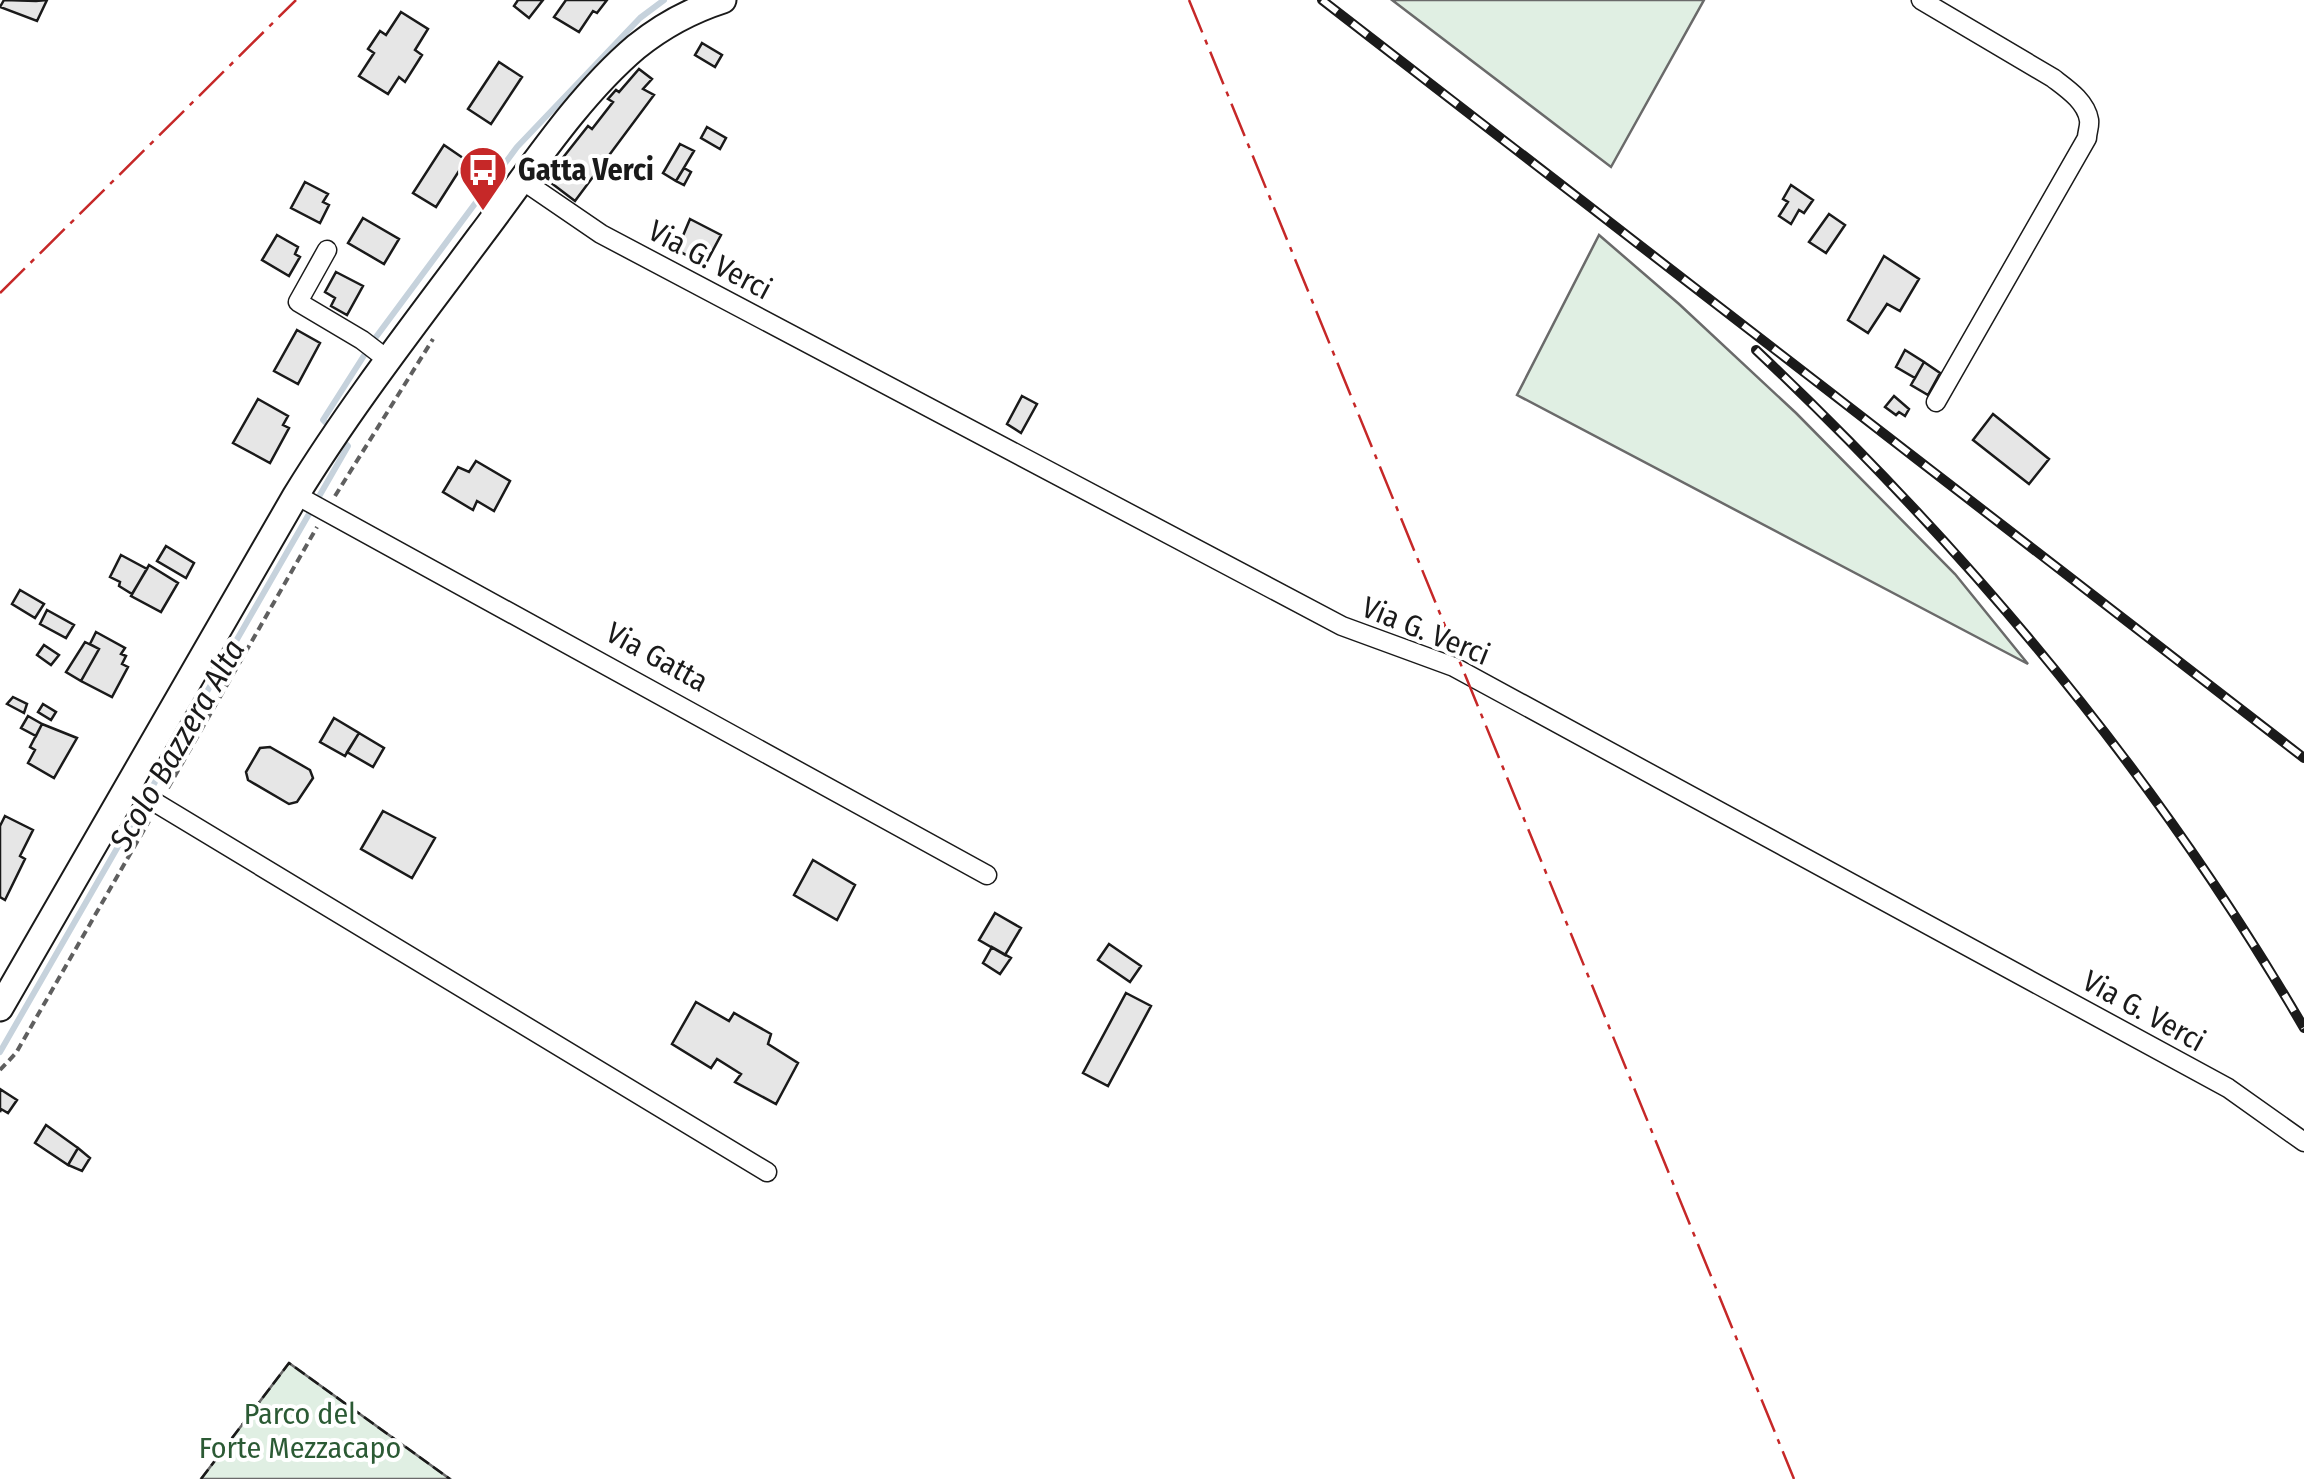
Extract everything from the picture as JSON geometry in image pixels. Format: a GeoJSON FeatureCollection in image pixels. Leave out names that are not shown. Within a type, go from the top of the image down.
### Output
{"type":"FeatureCollection","features":[{"type":"Feature","properties":{"kind":"street"},"geometry":{"type":"LineString","coordinates":[[1920,0],[2053,78],[2071,92],[2089,120],[2086,138],[1936,402]]}},
{"type":"Feature","properties":{"kind":"street"},"geometry":{"type":"LineString","coordinates":[[0,1008],[147,798],[314,505],[341,424],[581,104],[637,46],[711,2]]}},
{"type":"Feature","properties":{"kind":"street","name":"Via G. Verci"},"geometry":{"type":"LineString","coordinates":[[522,180],[601,234],[1342,626],[1472,676],[2228,1088],[2304,1142]]}},
{"type":"Feature","properties":{"kind":"street"},"geometry":{"type":"LineString","coordinates":[[327,250],[298,302],[388,360]]}},
{"type":"Feature","properties":{"kind":"street","name":"Via Gatta"},"geometry":{"type":"LineString","coordinates":[[314,505],[987,875]]}},
{"type":"Feature","properties":{"kind":"street"},"geometry":{"type":"LineString","coordinates":[[147,798],[767,1172]]}},
{"type":"Feature","properties":{"kind":"path"},"geometry":{"type":"LineString","coordinates":[[0,1070],[16,1053],[147,798],[314,505],[429,350],[435,334]]}},
{"type":"Feature","properties":{"kind":"green space"},"geometry":{"type":"Polygon","coordinates":[[[1392,0],[1704,0],[1611,167],[1392,0]]]}},
{"type":"Feature","properties":{"kind":"green space"},"geometry":{"type":"Polygon","coordinates":[[[1599,235],[1796,413],[1955,574],[2028,664],[1517,395],[1599,235]]]}},
{"type":"Feature","properties":{"kind":"green space","name":"Parco del Forte Mezzacapo"},"geometry":{"type":"Polygon","coordinates":[[[289,1363],[450,1479],[201,1479],[289,1363]]]}},
{"type":"Feature","properties":{"kind":"building"},"geometry":{"type":"Polygon","coordinates":[[[4,0],[47,0],[37,21],[0,7],[4,0]]]}},
{"type":"Feature","properties":{"kind":"building"},"geometry":{"type":"Polygon","coordinates":[[[518,0],[543,0],[529,18],[514,6],[518,0]]]}},
{"type":"Feature","properties":{"kind":"building"},"geometry":{"type":"Polygon","coordinates":[[[566,0],[607,0],[597,13],[593,11],[579,32],[554,17],[566,0]]]}},
{"type":"Feature","properties":{"kind":"building"},"geometry":{"type":"Polygon","coordinates":[[[401,12],[428,29],[415,50],[422,55],[405,82],[399,77],[388,94],[359,76],[374,53],[368,49],[380,31],[386,35],[401,12]]]}},
{"type":"Feature","properties":{"kind":"building"},"geometry":{"type":"Polygon","coordinates":[[[702,43],[722,55],[715,67],[695,55],[702,43]]]}},
{"type":"Feature","properties":{"kind":"building"},"geometry":{"type":"Polygon","coordinates":[[[499,62],[522,77],[491,124],[468,109],[499,62]]]}},
{"type":"Feature","properties":{"kind":"building"},"geometry":{"type":"Polygon","coordinates":[[[639,69],[652,79],[643,89],[654,95],[575,201],[546,179],[588,126],[592,129],[613,102],[608,99],[639,69]]]}},
{"type":"Feature","properties":{"kind":"building"},"geometry":{"type":"Polygon","coordinates":[[[707,127],[726,138],[720,149],[701,138],[707,127]]]}},
{"type":"Feature","properties":{"kind":"building"},"geometry":{"type":"Polygon","coordinates":[[[680,144],[694,151],[676,181],[663,173],[680,144]]]}},
{"type":"Feature","properties":{"kind":"building"},"geometry":{"type":"Polygon","coordinates":[[[444,145],[466,160],[436,207],[413,193],[444,145]]]}},
{"type":"Feature","properties":{"kind":"building"},"geometry":{"type":"Polygon","coordinates":[[[684,168],[691,172],[684,185],[676,181],[684,168]]]}},
{"type":"Feature","properties":{"kind":"building"},"geometry":{"type":"Polygon","coordinates":[[[305,182],[328,194],[323,202],[329,205],[320,223],[291,208],[305,182]]]}},
{"type":"Feature","properties":{"kind":"building"},"geometry":{"type":"Polygon","coordinates":[[[1791,185],[1813,200],[1804,213],[1799,210],[1791,224],[1779,216],[1788,202],[1783,199],[1791,185]]]}},
{"type":"Feature","properties":{"kind":"building"},"geometry":{"type":"Polygon","coordinates":[[[1829,214],[1845,225],[1826,253],[1809,242],[1829,214]]]}},
{"type":"Feature","properties":{"kind":"building"},"geometry":{"type":"Polygon","coordinates":[[[363,218],[399,239],[384,264],[348,243],[363,218]]]}},
{"type":"Feature","properties":{"kind":"building"},"geometry":{"type":"Polygon","coordinates":[[[690,219],[721,235],[705,265],[677,250],[690,219]]]}},
{"type":"Feature","properties":{"kind":"building"},"geometry":{"type":"Polygon","coordinates":[[[277,235],[298,247],[295,254],[300,257],[289,276],[262,260],[277,235]]]}},
{"type":"Feature","properties":{"kind":"building"},"geometry":{"type":"Polygon","coordinates":[[[1884,256],[1919,279],[1900,311],[1887,304],[1868,333],[1848,320],[1884,256]]]}},
{"type":"Feature","properties":{"kind":"building"},"geometry":{"type":"Polygon","coordinates":[[[336,272],[363,286],[347,315],[331,306],[335,298],[325,292],[336,272]]]}},
{"type":"Feature","properties":{"kind":"building"},"geometry":{"type":"Polygon","coordinates":[[[297,330],[320,343],[298,384],[274,371],[297,330]]]}},
{"type":"Feature","properties":{"kind":"building"},"geometry":{"type":"Polygon","coordinates":[[[1905,350],[1924,362],[1915,378],[1896,367],[1905,350]]]}},
{"type":"Feature","properties":{"kind":"building"},"geometry":{"type":"Polygon","coordinates":[[[1924,362],[1940,373],[1928,395],[1911,385],[1924,362]]]}},
{"type":"Feature","properties":{"kind":"building"},"geometry":{"type":"Polygon","coordinates":[[[1022,396],[1037,404],[1021,433],[1007,424],[1022,396]]]}},
{"type":"Feature","properties":{"kind":"building"},"geometry":{"type":"Polygon","coordinates":[[[1894,396],[1909,409],[1905,416],[1885,407],[1894,396]]]}},
{"type":"Feature","properties":{"kind":"building"},"geometry":{"type":"Polygon","coordinates":[[[258,399],[288,416],[283,425],[289,428],[270,463],[233,443],[258,399]]]}},
{"type":"Feature","properties":{"kind":"building"},"geometry":{"type":"Polygon","coordinates":[[[1993,414],[2049,459],[2029,484],[1973,440],[1993,414]]]}},
{"type":"Feature","properties":{"kind":"building"},"geometry":{"type":"Polygon","coordinates":[[[476,461],[510,481],[494,511],[477,501],[473,510],[443,492],[458,467],[469,472],[476,461]]]}},
{"type":"Feature","properties":{"kind":"building"},"geometry":{"type":"Polygon","coordinates":[[[166,546],[194,563],[186,578],[157,561],[166,546]]]}},
{"type":"Feature","properties":{"kind":"building"},"geometry":{"type":"Polygon","coordinates":[[[121,555],[147,569],[132,594],[110,577],[121,555]]]}},
{"type":"Feature","properties":{"kind":"building"},"geometry":{"type":"Polygon","coordinates":[[[149,565],[178,583],[161,612],[131,596],[149,565]]]}},
{"type":"Feature","properties":{"kind":"building"},"geometry":{"type":"Polygon","coordinates":[[[20,590],[44,604],[35,618],[12,604],[20,590]]]}},
{"type":"Feature","properties":{"kind":"building"},"geometry":{"type":"Polygon","coordinates":[[[47,610],[74,625],[66,638],[40,624],[47,610]]]}},
{"type":"Feature","properties":{"kind":"building"},"geometry":{"type":"Polygon","coordinates":[[[96,632],[125,648],[122,664],[128,667],[112,697],[81,681],[99,649],[90,644],[96,632]]]}},
{"type":"Feature","properties":{"kind":"building"},"geometry":{"type":"Polygon","coordinates":[[[85,642],[99,649],[81,681],[66,672],[85,642]]]}},
{"type":"Feature","properties":{"kind":"building"},"geometry":{"type":"Polygon","coordinates":[[[44,645],[59,655],[51,665],[37,655],[44,645]]]}},
{"type":"Feature","properties":{"kind":"building"},"geometry":{"type":"Polygon","coordinates":[[[13,697],[27,704],[24,713],[7,704],[13,697]]]}},
{"type":"Feature","properties":{"kind":"building"},"geometry":{"type":"Polygon","coordinates":[[[43,704],[56,712],[51,720],[38,712],[43,704]]]}},
{"type":"Feature","properties":{"kind":"building"},"geometry":{"type":"Polygon","coordinates":[[[28,716],[42,724],[36,736],[21,728],[28,716]]]}},
{"type":"Feature","properties":{"kind":"building"},"geometry":{"type":"Polygon","coordinates":[[[334,718],[359,733],[345,756],[320,742],[334,718]]]}},
{"type":"Feature","properties":{"kind":"building"},"geometry":{"type":"Polygon","coordinates":[[[42,724],[77,738],[54,778],[28,763],[35,750],[30,747],[42,724]]]}},
{"type":"Feature","properties":{"kind":"building"},"geometry":{"type":"Polygon","coordinates":[[[359,733],[384,748],[373,767],[347,752],[359,733]]]}},
{"type":"Feature","properties":{"kind":"building"},"geometry":{"type":"Polygon","coordinates":[[[270,747],[310,770],[313,778],[297,802],[289,804],[248,780],[246,772],[260,748],[270,747]]]}},
{"type":"Feature","properties":{"kind":"building"},"geometry":{"type":"Polygon","coordinates":[[[383,811],[435,838],[412,878],[361,849],[383,811]]]}},
{"type":"Feature","properties":{"kind":"building"},"geometry":{"type":"Polygon","coordinates":[[[5,816],[33,830],[20,856],[25,859],[5,900],[0,897],[0,826],[5,816]]]}},
{"type":"Feature","properties":{"kind":"building"},"geometry":{"type":"Polygon","coordinates":[[[813,860],[855,885],[837,920],[794,895],[813,860]]]}},
{"type":"Feature","properties":{"kind":"building"},"geometry":{"type":"Polygon","coordinates":[[[995,913],[1021,928],[1005,955],[979,940],[995,913]]]}},
{"type":"Feature","properties":{"kind":"building"},"geometry":{"type":"Polygon","coordinates":[[[1109,944],[1141,966],[1130,982],[1098,960],[1109,944]]]}},
{"type":"Feature","properties":{"kind":"building"},"geometry":{"type":"Polygon","coordinates":[[[992,947],[1011,958],[1000,974],[983,963],[992,947]]]}},
{"type":"Feature","properties":{"kind":"building"},"geometry":{"type":"Polygon","coordinates":[[[1126,993],[1151,1006],[1108,1086],[1083,1073],[1126,993]]]}},
{"type":"Feature","properties":{"kind":"building"},"geometry":{"type":"Polygon","coordinates":[[[696,1002],[729,1021],[734,1013],[771,1034],[768,1044],[798,1063],[776,1104],[735,1082],[741,1074],[717,1059],[711,1068],[672,1044],[696,1002]]]}},
{"type":"Feature","properties":{"kind":"building"},"geometry":{"type":"Polygon","coordinates":[[[0,1089],[17,1100],[8,1113],[1,1109],[0,1112],[0,1089]]]}},
{"type":"Feature","properties":{"kind":"building"},"geometry":{"type":"Polygon","coordinates":[[[46,1125],[78,1148],[68,1165],[35,1143],[46,1125]]]}},
{"type":"Feature","properties":{"kind":"building"},"geometry":{"type":"Polygon","coordinates":[[[78,1148],[90,1158],[82,1171],[68,1165],[78,1148]]]}},
{"type":"Feature","properties":{"kind":"waterway","name":"Scolo Bazzera Alta"},"geometry":{"type":"LineString","coordinates":[[376,337],[517,147],[640,18],[664,0]]}},
{"type":"Feature","properties":{"kind":"waterway","name":"Scolo Bazzera Alta"},"geometry":{"type":"LineString","coordinates":[[328,425],[323,420],[365,354]]}},
{"type":"Feature","properties":{"kind":"waterway","name":"Scolo Bazzera Alta"},"geometry":{"type":"LineString","coordinates":[[0,1052],[348,446],[341,439]]}},
{"type":"Feature","properties":{"kind":"railway"},"geometry":{"type":"LineString","coordinates":[[1322,0],[2304,758]]}},
{"type":"Feature","properties":{"kind":"railway"},"geometry":{"type":"LineString","coordinates":[[1756,350],[1910,505],[2054,669],[2186,843],[2304,1028]]}},
{"type":"Feature","properties":{"kind":"fence"},"geometry":{"type":"LineString","coordinates":[[201,1479],[289,1363],[450,1479]]}},
{"type":"Feature","properties":{"kind":"power"},"geometry":{"type":"LineString","coordinates":[[0,293],[296,0]]}},
{"type":"Feature","properties":{"kind":"power"},"geometry":{"type":"LineString","coordinates":[[1189,0],[1794,1479]]}},
{"type":"Feature","properties":{"kind":"place","name":"Gatta Verci"},"geometry":{"type":"Point","coordinates":[483,212]}}]}
